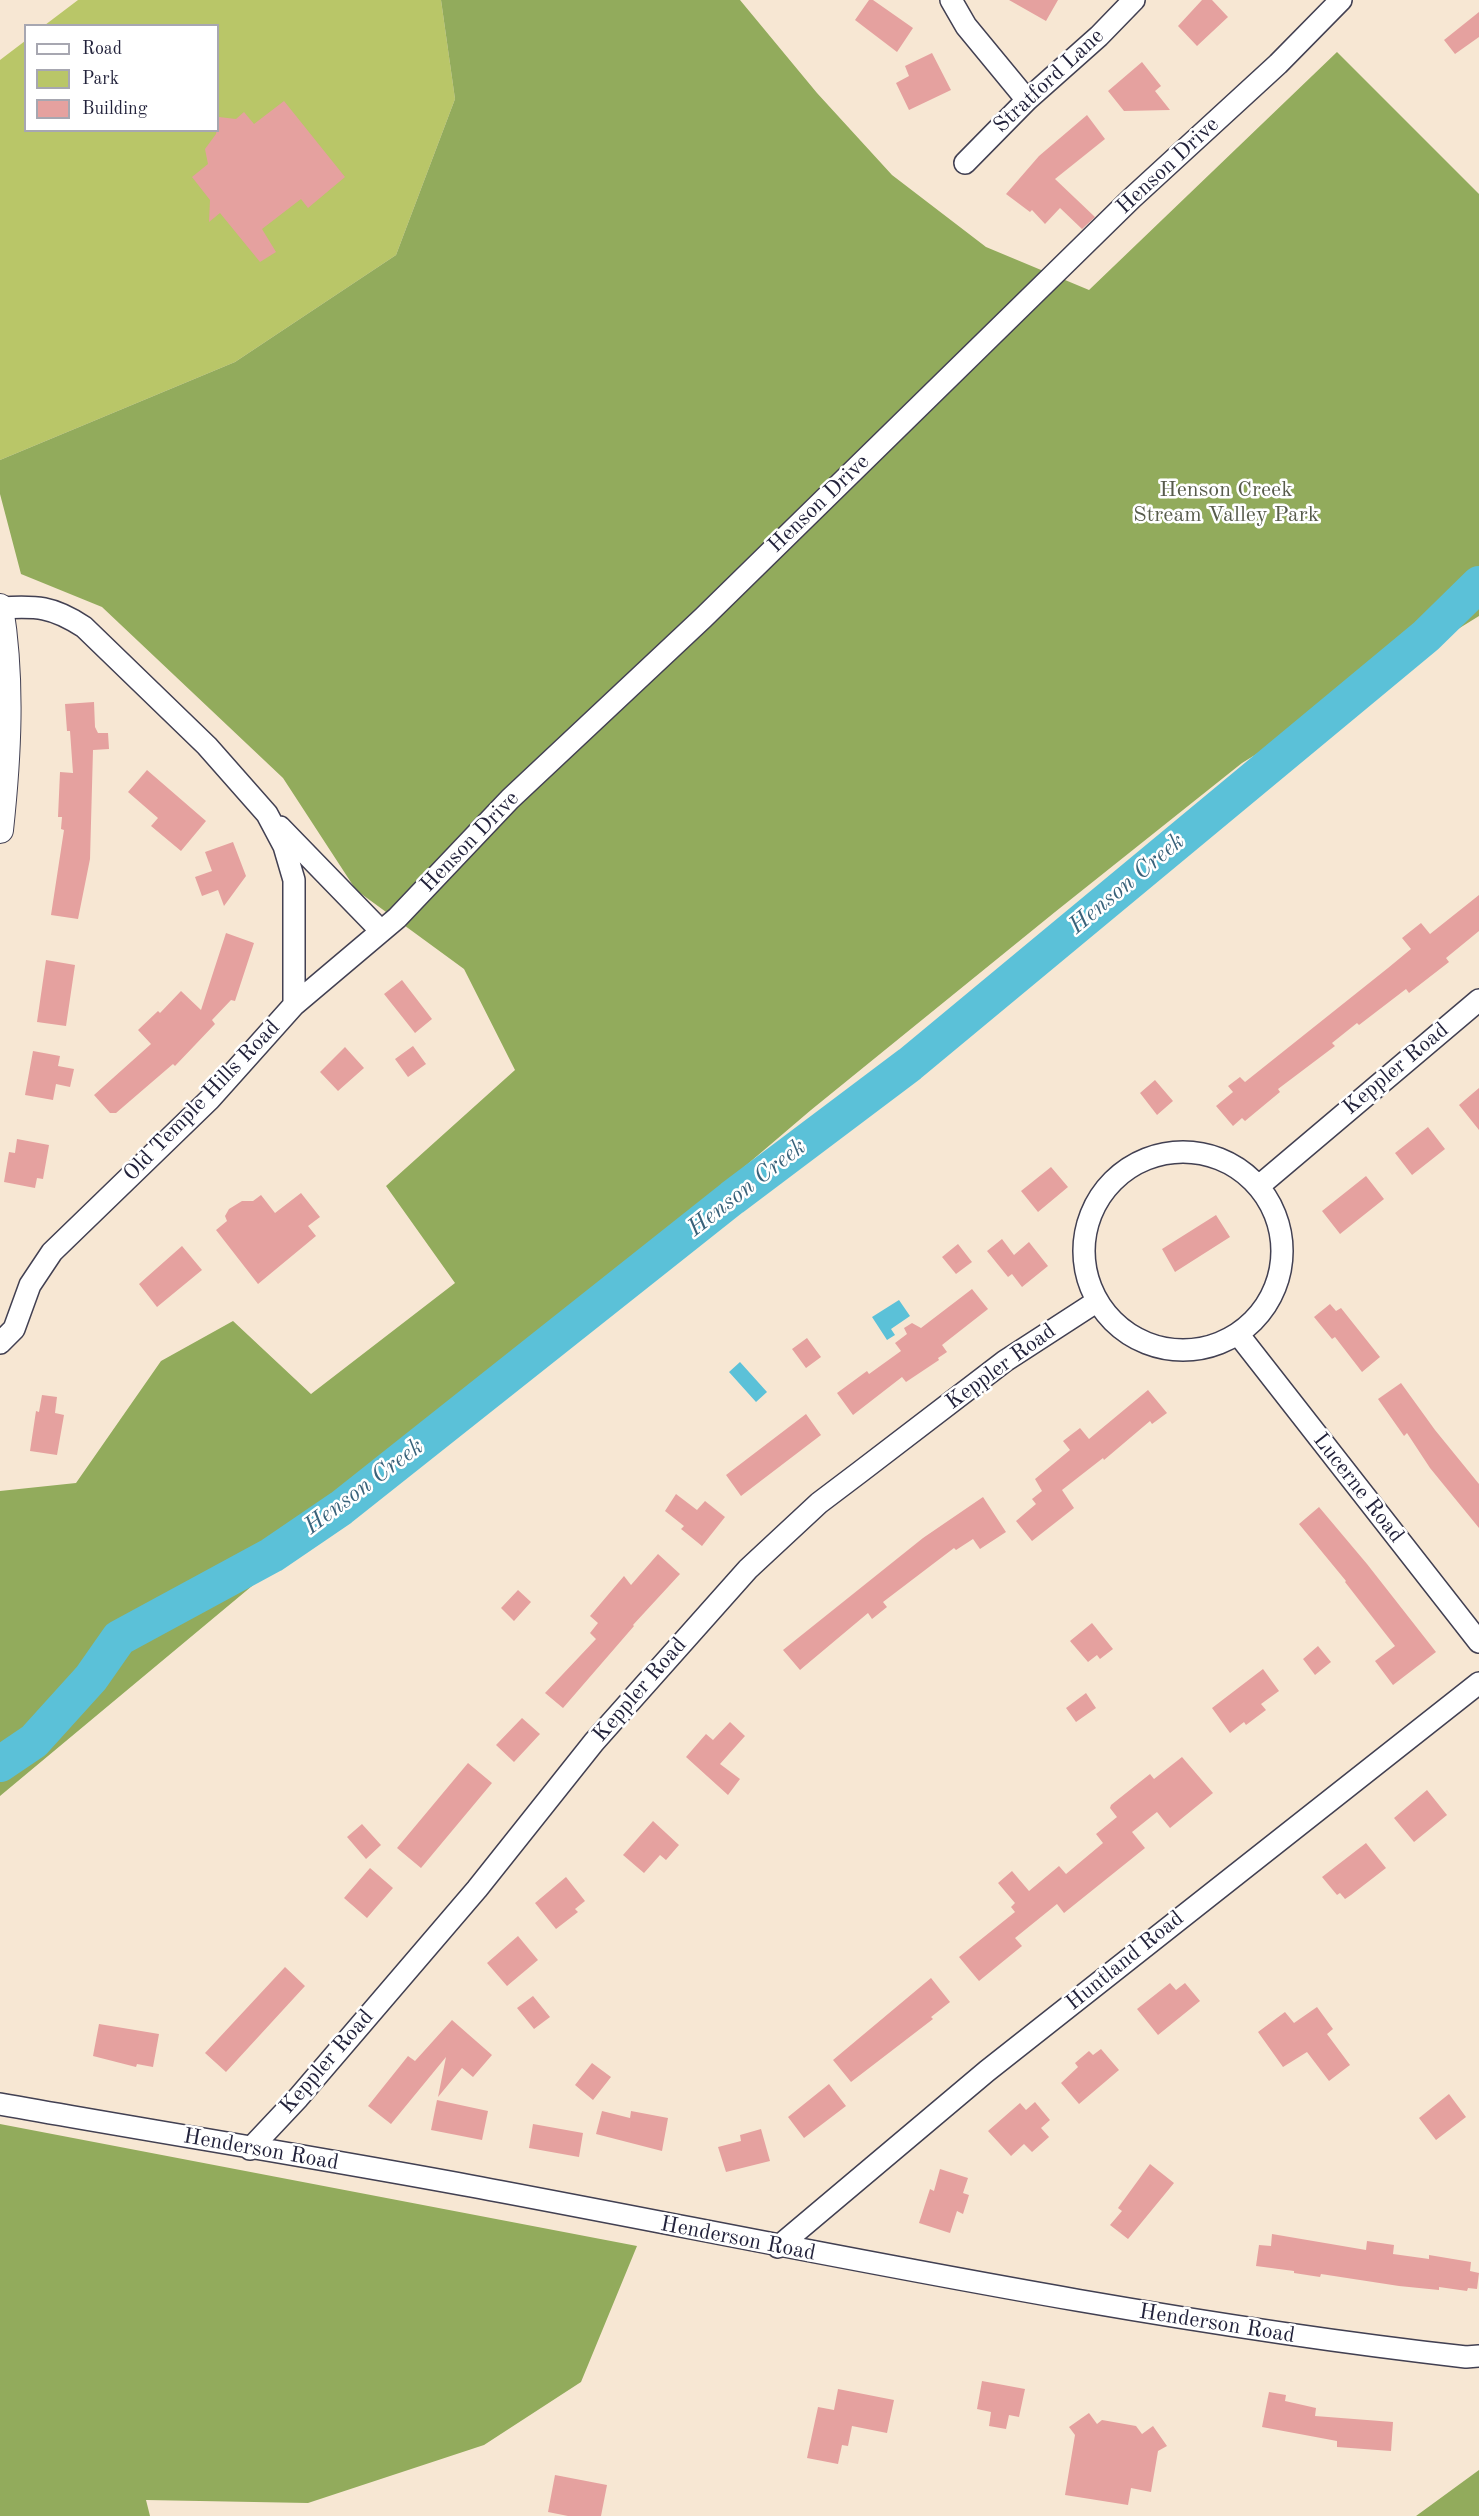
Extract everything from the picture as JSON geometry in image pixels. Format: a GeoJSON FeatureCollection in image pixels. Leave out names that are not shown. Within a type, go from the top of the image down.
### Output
{"type":"FeatureCollection","features":[{"type":"Feature","properties":{"kind":"main road"},"geometry":{"type":"LineString","coordinates":[[0,607],[6,655],[8,721],[0,830]]}},
{"type":"Feature","properties":{"kind":"street"},"geometry":{"type":"LineString","coordinates":[[951,0],[966,26],[1027,100]]}},
{"type":"Feature","properties":{"kind":"street","name":"Stratford Lane"},"geometry":{"type":"LineString","coordinates":[[965,163],[1027,100],[1134,0]]}},
{"type":"Feature","properties":{"kind":"street","name":"Henson Drive"},"geometry":{"type":"LineString","coordinates":[[294,1005],[381,931],[456,857],[510,799],[703,618],[1132,198],[1278,64],[1341,0]]}},
{"type":"Feature","properties":{"kind":"street","name":"Old Temple Hills Road"},"geometry":{"type":"LineString","coordinates":[[0,607],[39,606],[61,612],[84,627],[207,746],[267,814],[284,846],[294,880],[294,1005],[209,1100],[52,1252],[30,1286],[14,1329],[0,1343]]}},
{"type":"Feature","properties":{"kind":"street"},"geometry":{"type":"LineString","coordinates":[[267,814],[381,931]]}},
{"type":"Feature","properties":{"kind":"street","name":"Keppler Road"},"geometry":{"type":"LineString","coordinates":[[1259,1186],[1478,1003]]}},
{"type":"Feature","properties":{"kind":"street"},"geometry":{"type":"LineString","coordinates":[[1188,1151],[1215,1156],[1239,1168],[1259,1186],[1272,1206],[1281,1229],[1283,1253],[1281,1269],[1270,1299],[1256,1319],[1238,1334],[1205,1347],[1187,1350],[1161,1347],[1136,1338],[1113,1324],[1096,1302],[1088,1277],[1084,1250],[1088,1224],[1098,1199],[1122,1173],[1136,1163],[1162,1154],[1188,1151]]}},
{"type":"Feature","properties":{"kind":"street","name":"Keppler Road"},"geometry":{"type":"LineString","coordinates":[[250,2149],[298,2098],[477,1889],[594,1742],[748,1569],[819,1503],[1005,1361],[1096,1302]]}},
{"type":"Feature","properties":{"kind":"street","name":"Lucerne Road"},"geometry":{"type":"LineString","coordinates":[[1238,1334],[1479,1642]]}},
{"type":"Feature","properties":{"kind":"street","name":"Huntland Road"},"geometry":{"type":"LineString","coordinates":[[778,2247],[996,2064],[1479,1683]]}},
{"type":"Feature","properties":{"kind":"street","name":"Henderson Road"},"geometry":{"type":"LineString","coordinates":[[0,2103],[250,2149],[470,2186],[778,2247],[1107,2307],[1265,2332],[1466,2357],[1479,2356]]}},
{"type":"Feature","properties":{"kind":"green space"},"geometry":{"type":"Polygon","coordinates":[[[78,0],[441,0],[455,99],[396,255],[235,362],[0,460],[0,60],[24,42],[24,132],[219,132],[219,24],[46,24],[78,0]]]}},
{"type":"Feature","properties":{"kind":"green space","name":"Henson Creek Stream Valley Park"},"geometry":{"type":"Polygon","coordinates":[[[441,0],[740,0],[817,93],[892,175],[986,247],[1089,290],[1337,52],[1479,194],[1479,616],[1242,763],[1055,912],[811,1110],[282,1561],[0,1796],[0,1491],[76,1483],[161,1361],[233,1321],[311,1394],[455,1283],[386,1186],[515,1070],[464,969],[356,890],[283,778],[102,607],[21,574],[0,494],[0,460],[235,362],[396,255],[455,99],[441,0]]]}},
{"type":"Feature","properties":{"kind":"green space"},"geometry":{"type":"Polygon","coordinates":[[[0,2124],[637,2246],[581,2382],[484,2445],[308,2503],[146,2500],[150,2516],[0,2516],[0,2124]]]}},
{"type":"Feature","properties":{"kind":"green space"},"geometry":{"type":"Polygon","coordinates":[[[1479,2470],[1479,2516],[1416,2516],[1479,2470]]]}},
{"type":"Feature","properties":{"kind":"water"},"geometry":{"type":"Polygon","coordinates":[[[899,1300],[910,1316],[891,1329],[895,1335],[887,1340],[872,1317],[899,1300]]]}},
{"type":"Feature","properties":{"kind":"water"},"geometry":{"type":"Polygon","coordinates":[[[740,1362],[767,1392],[756,1402],[729,1372],[740,1362]]]}},
{"type":"Feature","properties":{"kind":"building"},"geometry":{"type":"Polygon","coordinates":[[[869,0],[873,0],[913,28],[897,52],[855,20],[869,0]]]}},
{"type":"Feature","properties":{"kind":"building"},"geometry":{"type":"Polygon","coordinates":[[[1009,0],[1058,0],[1046,21],[1009,0]]]}},
{"type":"Feature","properties":{"kind":"building"},"geometry":{"type":"Polygon","coordinates":[[[1202,0],[1212,0],[1228,17],[1197,46],[1178,26],[1202,0]]]}},
{"type":"Feature","properties":{"kind":"building"},"geometry":{"type":"Polygon","coordinates":[[[1479,12],[1479,37],[1455,54],[1444,40],[1479,12]]]}},
{"type":"Feature","properties":{"kind":"building"},"geometry":{"type":"Polygon","coordinates":[[[932,53],[951,90],[909,110],[896,83],[909,76],[905,66],[932,53]]]}},
{"type":"Feature","properties":{"kind":"building"},"geometry":{"type":"Polygon","coordinates":[[[1142,62],[1161,86],[1155,91],[1170,110],[1124,111],[1108,91],[1142,62]]]}},
{"type":"Feature","properties":{"kind":"building"},"geometry":{"type":"Polygon","coordinates":[[[284,101],[345,177],[308,208],[301,199],[262,229],[276,252],[260,262],[220,213],[209,222],[210,200],[192,177],[208,164],[205,149],[216,132],[219,132],[219,117],[236,119],[244,112],[254,124],[284,101]]]}},
{"type":"Feature","properties":{"kind":"building"},"geometry":{"type":"Polygon","coordinates":[[[1087,115],[1105,139],[1055,179],[1095,217],[1082,229],[1060,208],[1045,224],[1032,210],[1030,212],[1006,194],[1039,156],[1087,115]]]}},
{"type":"Feature","properties":{"kind":"building"},"geometry":{"type":"Polygon","coordinates":[[[94,702],[95,727],[98,733],[108,733],[109,749],[93,750],[90,859],[78,919],[51,915],[64,830],[61,829],[62,817],[58,817],[60,772],[73,773],[70,731],[67,731],[65,704],[94,702]]]}},
{"type":"Feature","properties":{"kind":"building"},"geometry":{"type":"Polygon","coordinates":[[[147,770],[206,821],[181,851],[151,826],[158,818],[128,792],[147,770]]]}},
{"type":"Feature","properties":{"kind":"building"},"geometry":{"type":"Polygon","coordinates":[[[233,842],[246,876],[224,906],[218,890],[202,896],[195,877],[212,871],[205,852],[233,842]]]}},
{"type":"Feature","properties":{"kind":"building"},"geometry":{"type":"Polygon","coordinates":[[[1479,895],[1479,931],[1446,958],[1449,962],[1409,993],[1406,989],[1359,1025],[1357,1023],[1332,1043],[1335,1046],[1278,1089],[1280,1092],[1245,1121],[1242,1118],[1233,1126],[1216,1106],[1233,1092],[1228,1086],[1240,1077],[1245,1082],[1411,949],[1402,938],[1421,923],[1430,934],[1479,895]]]}},
{"type":"Feature","properties":{"kind":"building"},"geometry":{"type":"Polygon","coordinates":[[[226,933],[254,943],[235,1001],[231,1000],[212,1020],[215,1024],[175,1066],[173,1064],[116,1113],[110,1113],[94,1095],[151,1044],[138,1030],[158,1011],[160,1013],[181,991],[201,1010],[226,933]]]}},
{"type":"Feature","properties":{"kind":"building"},"geometry":{"type":"Polygon","coordinates":[[[46,960],[75,965],[66,1026],[37,1022],[46,960]]]}},
{"type":"Feature","properties":{"kind":"building"},"geometry":{"type":"Polygon","coordinates":[[[402,980],[432,1019],[415,1033],[384,994],[402,980]]]}},
{"type":"Feature","properties":{"kind":"building"},"geometry":{"type":"Polygon","coordinates":[[[413,1046],[426,1064],[408,1077],[395,1059],[413,1046]]]}},
{"type":"Feature","properties":{"kind":"building"},"geometry":{"type":"Polygon","coordinates":[[[345,1047],[364,1068],[338,1091],[320,1072],[345,1047]]]}},
{"type":"Feature","properties":{"kind":"building"},"geometry":{"type":"Polygon","coordinates":[[[33,1051],[60,1056],[58,1066],[74,1069],[70,1087],[56,1084],[53,1100],[25,1095],[33,1051]]]}},
{"type":"Feature","properties":{"kind":"building"},"geometry":{"type":"Polygon","coordinates":[[[1155,1080],[1173,1101],[1157,1115],[1140,1093],[1155,1080]]]}},
{"type":"Feature","properties":{"kind":"building"},"geometry":{"type":"Polygon","coordinates":[[[1479,1088],[1479,1130],[1459,1105],[1479,1088]]]}},
{"type":"Feature","properties":{"kind":"building"},"geometry":{"type":"Polygon","coordinates":[[[1428,1127],[1445,1149],[1412,1175],[1395,1153],[1428,1127]]]}},
{"type":"Feature","properties":{"kind":"building"},"geometry":{"type":"Polygon","coordinates":[[[17,1139],[49,1145],[43,1179],[37,1178],[35,1188],[4,1182],[9,1152],[15,1153],[17,1139]]]}},
{"type":"Feature","properties":{"kind":"building"},"geometry":{"type":"Polygon","coordinates":[[[1051,1167],[1068,1187],[1038,1212],[1021,1191],[1051,1167]]]}},
{"type":"Feature","properties":{"kind":"building"},"geometry":{"type":"Polygon","coordinates":[[[1366,1176],[1384,1199],[1340,1234],[1322,1211],[1366,1176]]]}},
{"type":"Feature","properties":{"kind":"building"},"geometry":{"type":"Polygon","coordinates":[[[301,1193],[320,1217],[308,1226],[316,1236],[258,1284],[216,1230],[227,1221],[225,1216],[229,1209],[242,1201],[253,1201],[261,1195],[275,1213],[301,1193]]]}},
{"type":"Feature","properties":{"kind":"building"},"geometry":{"type":"Polygon","coordinates":[[[1216,1215],[1230,1237],[1175,1272],[1162,1249],[1216,1215]]]}},
{"type":"Feature","properties":{"kind":"building"},"geometry":{"type":"Polygon","coordinates":[[[1002,1239],[1014,1255],[1029,1242],[1048,1266],[1022,1287],[1012,1274],[1008,1277],[987,1251],[1002,1239]]]}},
{"type":"Feature","properties":{"kind":"building"},"geometry":{"type":"Polygon","coordinates":[[[958,1244],[972,1262],[956,1274],[942,1257],[958,1244]]]}},
{"type":"Feature","properties":{"kind":"building"},"geometry":{"type":"Polygon","coordinates":[[[182,1246],[202,1270],[157,1307],[139,1284],[182,1246]]]}},
{"type":"Feature","properties":{"kind":"building"},"geometry":{"type":"Polygon","coordinates":[[[972,1289],[988,1309],[942,1345],[947,1352],[938,1358],[939,1360],[906,1382],[902,1377],[853,1415],[837,1393],[867,1371],[869,1374],[901,1351],[895,1343],[907,1334],[904,1328],[912,1323],[921,1328],[972,1289]]]}},
{"type":"Feature","properties":{"kind":"building"},"geometry":{"type":"Polygon","coordinates":[[[1330,1304],[1336,1311],[1341,1308],[1380,1357],[1362,1372],[1335,1337],[1332,1339],[1314,1317],[1330,1304]]]}},
{"type":"Feature","properties":{"kind":"building"},"geometry":{"type":"Polygon","coordinates":[[[807,1338],[821,1357],[806,1368],[792,1349],[807,1338]]]}},
{"type":"Feature","properties":{"kind":"building"},"geometry":{"type":"Polygon","coordinates":[[[1401,1383],[1435,1430],[1479,1484],[1479,1528],[1430,1468],[1407,1433],[1404,1436],[1378,1399],[1401,1383]]]}},
{"type":"Feature","properties":{"kind":"building"},"geometry":{"type":"Polygon","coordinates":[[[1148,1390],[1167,1413],[1152,1424],[1150,1421],[1104,1460],[1103,1458],[1062,1490],[1074,1508],[1032,1541],[1016,1521],[1036,1504],[1032,1499],[1042,1491],[1035,1479],[1070,1450],[1063,1441],[1080,1428],[1089,1439],[1148,1390]]]}},
{"type":"Feature","properties":{"kind":"building"},"geometry":{"type":"Polygon","coordinates":[[[42,1395],[57,1397],[55,1413],[64,1415],[57,1455],[30,1451],[36,1411],[39,1412],[42,1395]]]}},
{"type":"Feature","properties":{"kind":"building"},"geometry":{"type":"Polygon","coordinates":[[[806,1414],[821,1435],[741,1496],[726,1475],[806,1414]]]}},
{"type":"Feature","properties":{"kind":"building"},"geometry":{"type":"Polygon","coordinates":[[[676,1494],[697,1510],[705,1501],[725,1517],[702,1546],[681,1529],[684,1526],[665,1511],[676,1494]]]}},
{"type":"Feature","properties":{"kind":"building"},"geometry":{"type":"Polygon","coordinates":[[[983,1497],[1006,1532],[980,1549],[973,1539],[956,1550],[954,1548],[883,1602],[887,1607],[872,1619],[868,1613],[800,1670],[783,1650],[923,1538],[983,1497]]]}},
{"type":"Feature","properties":{"kind":"building"},"geometry":{"type":"Polygon","coordinates":[[[1319,1507],[1436,1652],[1393,1685],[1375,1661],[1395,1646],[1299,1524],[1319,1507]]]}},
{"type":"Feature","properties":{"kind":"building"},"geometry":{"type":"Polygon","coordinates":[[[658,1554],[680,1574],[633,1625],[563,1708],[545,1693],[596,1639],[590,1633],[598,1623],[590,1616],[624,1576],[631,1585],[658,1554]]]}},
{"type":"Feature","properties":{"kind":"building"},"geometry":{"type":"Polygon","coordinates":[[[518,1590],[531,1602],[514,1621],[501,1608],[518,1590]]]}},
{"type":"Feature","properties":{"kind":"building"},"geometry":{"type":"Polygon","coordinates":[[[1092,1623],[1113,1649],[1100,1659],[1097,1655],[1088,1662],[1070,1641],[1092,1623]]]}},
{"type":"Feature","properties":{"kind":"building"},"geometry":{"type":"Polygon","coordinates":[[[1318,1646],[1331,1662],[1315,1675],[1303,1659],[1318,1646]]]}},
{"type":"Feature","properties":{"kind":"building"},"geometry":{"type":"Polygon","coordinates":[[[1263,1669],[1279,1691],[1261,1704],[1266,1710],[1246,1725],[1244,1722],[1230,1733],[1212,1708],[1263,1669]]]}},
{"type":"Feature","properties":{"kind":"building"},"geometry":{"type":"Polygon","coordinates":[[[1086,1693],[1096,1708],[1076,1722],[1066,1708],[1086,1693]]]}},
{"type":"Feature","properties":{"kind":"building"},"geometry":{"type":"Polygon","coordinates":[[[522,1718],[540,1734],[514,1762],[496,1745],[522,1718]]]}},
{"type":"Feature","properties":{"kind":"building"},"geometry":{"type":"Polygon","coordinates":[[[730,1722],[745,1736],[720,1764],[740,1779],[728,1795],[686,1757],[706,1734],[713,1740],[730,1722]]]}},
{"type":"Feature","properties":{"kind":"building"},"geometry":{"type":"Polygon","coordinates":[[[1182,1757],[1213,1793],[1170,1828],[1157,1812],[1132,1832],[1145,1848],[1064,1913],[1057,1904],[1015,1938],[1022,1946],[979,1981],[959,1957],[1015,1912],[1011,1907],[1015,1903],[998,1883],[1012,1871],[1029,1891],[1059,1866],[1066,1874],[1103,1843],[1096,1834],[1117,1817],[1110,1808],[1111,1805],[1150,1774],[1154,1779],[1182,1757]]]}},
{"type":"Feature","properties":{"kind":"building"},"geometry":{"type":"Polygon","coordinates":[[[468,1763],[492,1783],[421,1868],[397,1848],[468,1763]]]}},
{"type":"Feature","properties":{"kind":"building"},"geometry":{"type":"Polygon","coordinates":[[[1427,1790],[1447,1815],[1414,1842],[1394,1818],[1427,1790]]]}},
{"type":"Feature","properties":{"kind":"building"},"geometry":{"type":"Polygon","coordinates":[[[653,1821],[679,1845],[666,1860],[660,1855],[644,1873],[623,1855],[653,1821]]]}},
{"type":"Feature","properties":{"kind":"building"},"geometry":{"type":"Polygon","coordinates":[[[362,1824],[381,1845],[366,1859],[347,1837],[362,1824]]]}},
{"type":"Feature","properties":{"kind":"building"},"geometry":{"type":"Polygon","coordinates":[[[1366,1843],[1386,1868],[1345,1899],[1340,1893],[1337,1895],[1322,1877],[1366,1843]]]}},
{"type":"Feature","properties":{"kind":"building"},"geometry":{"type":"Polygon","coordinates":[[[370,1868],[393,1888],[367,1918],[344,1898],[370,1868]]]}},
{"type":"Feature","properties":{"kind":"building"},"geometry":{"type":"Polygon","coordinates":[[[566,1877],[585,1901],[575,1909],[578,1912],[556,1929],[535,1903],[566,1877]]]}},
{"type":"Feature","properties":{"kind":"building"},"geometry":{"type":"Polygon","coordinates":[[[518,1936],[538,1960],[507,1986],[487,1963],[518,1936]]]}},
{"type":"Feature","properties":{"kind":"building"},"geometry":{"type":"Polygon","coordinates":[[[285,1967],[305,1986],[226,2072],[205,2053],[285,1967]]]}},
{"type":"Feature","properties":{"kind":"building"},"geometry":{"type":"Polygon","coordinates":[[[931,1978],[950,2002],[931,2017],[933,2019],[851,2082],[833,2060],[931,1978]]]}},
{"type":"Feature","properties":{"kind":"building"},"geometry":{"type":"Polygon","coordinates":[[[1170,1983],[1176,1990],[1185,1983],[1200,2001],[1158,2035],[1137,2009],[1170,1983]]]}},
{"type":"Feature","properties":{"kind":"building"},"geometry":{"type":"Polygon","coordinates":[[[533,1996],[550,2017],[534,2029],[517,2008],[533,1996]]]}},
{"type":"Feature","properties":{"kind":"building"},"geometry":{"type":"Polygon","coordinates":[[[1317,2007],[1333,2029],[1327,2034],[1350,2065],[1329,2081],[1307,2052],[1283,2067],[1258,2032],[1285,2012],[1294,2023],[1317,2007]]]}},
{"type":"Feature","properties":{"kind":"building"},"geometry":{"type":"Polygon","coordinates":[[[452,2020],[492,2055],[473,2077],[462,2068],[438,2097],[446,2057],[391,2124],[368,2106],[408,2056],[415,2061],[452,2020]]]}},
{"type":"Feature","properties":{"kind":"building"},"geometry":{"type":"Polygon","coordinates":[[[99,2024],[159,2034],[153,2067],[137,2064],[136,2067],[93,2056],[99,2024]]]}},
{"type":"Feature","properties":{"kind":"building"},"geometry":{"type":"Polygon","coordinates":[[[1101,2049],[1119,2070],[1079,2104],[1061,2083],[1078,2067],[1075,2063],[1089,2051],[1093,2055],[1101,2049]]]}},
{"type":"Feature","properties":{"kind":"building"},"geometry":{"type":"Polygon","coordinates":[[[592,2063],[611,2077],[593,2100],[575,2085],[592,2063]]]}},
{"type":"Feature","properties":{"kind":"building"},"geometry":{"type":"Polygon","coordinates":[[[829,2084],[846,2106],[804,2138],[788,2117],[829,2084]]]}},
{"type":"Feature","properties":{"kind":"building"},"geometry":{"type":"Polygon","coordinates":[[[1449,2094],[1466,2117],[1436,2140],[1419,2118],[1449,2094]]]}},
{"type":"Feature","properties":{"kind":"building"},"geometry":{"type":"Polygon","coordinates":[[[437,2100],[488,2111],[482,2140],[431,2130],[437,2100]]]}},
{"type":"Feature","properties":{"kind":"building"},"geometry":{"type":"Polygon","coordinates":[[[1035,2102],[1050,2120],[1041,2128],[1049,2137],[1032,2152],[1024,2144],[1011,2156],[988,2131],[1020,2103],[1026,2110],[1035,2102]]]}},
{"type":"Feature","properties":{"kind":"building"},"geometry":{"type":"Polygon","coordinates":[[[602,2111],[630,2118],[631,2111],[668,2118],[662,2151],[596,2134],[602,2111]]]}},
{"type":"Feature","properties":{"kind":"building"},"geometry":{"type":"Polygon","coordinates":[[[533,2124],[583,2133],[579,2157],[529,2148],[533,2124]]]}},
{"type":"Feature","properties":{"kind":"building"},"geometry":{"type":"Polygon","coordinates":[[[761,2129],[770,2161],[726,2172],[718,2147],[741,2141],[740,2135],[761,2129]]]}},
{"type":"Feature","properties":{"kind":"building"},"geometry":{"type":"Polygon","coordinates":[[[1150,2164],[1174,2183],[1128,2239],[1110,2225],[1122,2211],[1118,2208],[1150,2164]]]}},
{"type":"Feature","properties":{"kind":"building"},"geometry":{"type":"Polygon","coordinates":[[[940,2169],[968,2178],[963,2193],[969,2195],[963,2214],[957,2211],[950,2233],[919,2223],[930,2189],[934,2191],[940,2169]]]}},
{"type":"Feature","properties":{"kind":"building"},"geometry":{"type":"Polygon","coordinates":[[[1272,2234],[1366,2250],[1367,2241],[1394,2245],[1393,2254],[1429,2259],[1429,2255],[1471,2262],[1470,2271],[1479,2273],[1477,2289],[1468,2288],[1467,2291],[1439,2287],[1439,2290],[1399,2286],[1321,2274],[1320,2277],[1256,2266],[1259,2245],[1271,2246],[1272,2234]]]}},
{"type":"Feature","properties":{"kind":"building"},"geometry":{"type":"Polygon","coordinates":[[[982,2381],[1025,2389],[1019,2417],[1009,2415],[1006,2429],[989,2426],[991,2412],[977,2409],[982,2381]]]}},
{"type":"Feature","properties":{"kind":"building"},"geometry":{"type":"Polygon","coordinates":[[[838,2389],[894,2400],[887,2433],[852,2426],[848,2446],[842,2445],[838,2464],[807,2458],[818,2407],[834,2410],[838,2389]]]}},
{"type":"Feature","properties":{"kind":"building"},"geometry":{"type":"Polygon","coordinates":[[[1269,2392],[1286,2395],[1285,2401],[1316,2408],[1315,2416],[1393,2422],[1391,2451],[1337,2447],[1337,2441],[1262,2427],[1269,2392]]]}},
{"type":"Feature","properties":{"kind":"building"},"geometry":{"type":"Polygon","coordinates":[[[1089,2413],[1097,2424],[1102,2420],[1136,2426],[1142,2434],[1153,2426],[1167,2446],[1158,2451],[1151,2492],[1131,2488],[1128,2505],[1065,2495],[1075,2435],[1069,2427],[1089,2413]]]}},
{"type":"Feature","properties":{"kind":"building"},"geometry":{"type":"Polygon","coordinates":[[[555,2475],[607,2485],[601,2516],[568,2516],[548,2512],[555,2475]]]}},
{"type":"Feature","properties":{"kind":"waterway","name":"Henson Creek"},"geometry":{"type":"LineString","coordinates":[[0,1764],[34,1741],[91,1678],[119,1638],[272,1555],[341,1508],[732,1198],[910,1064],[1426,636],[1479,584]]}}]}
